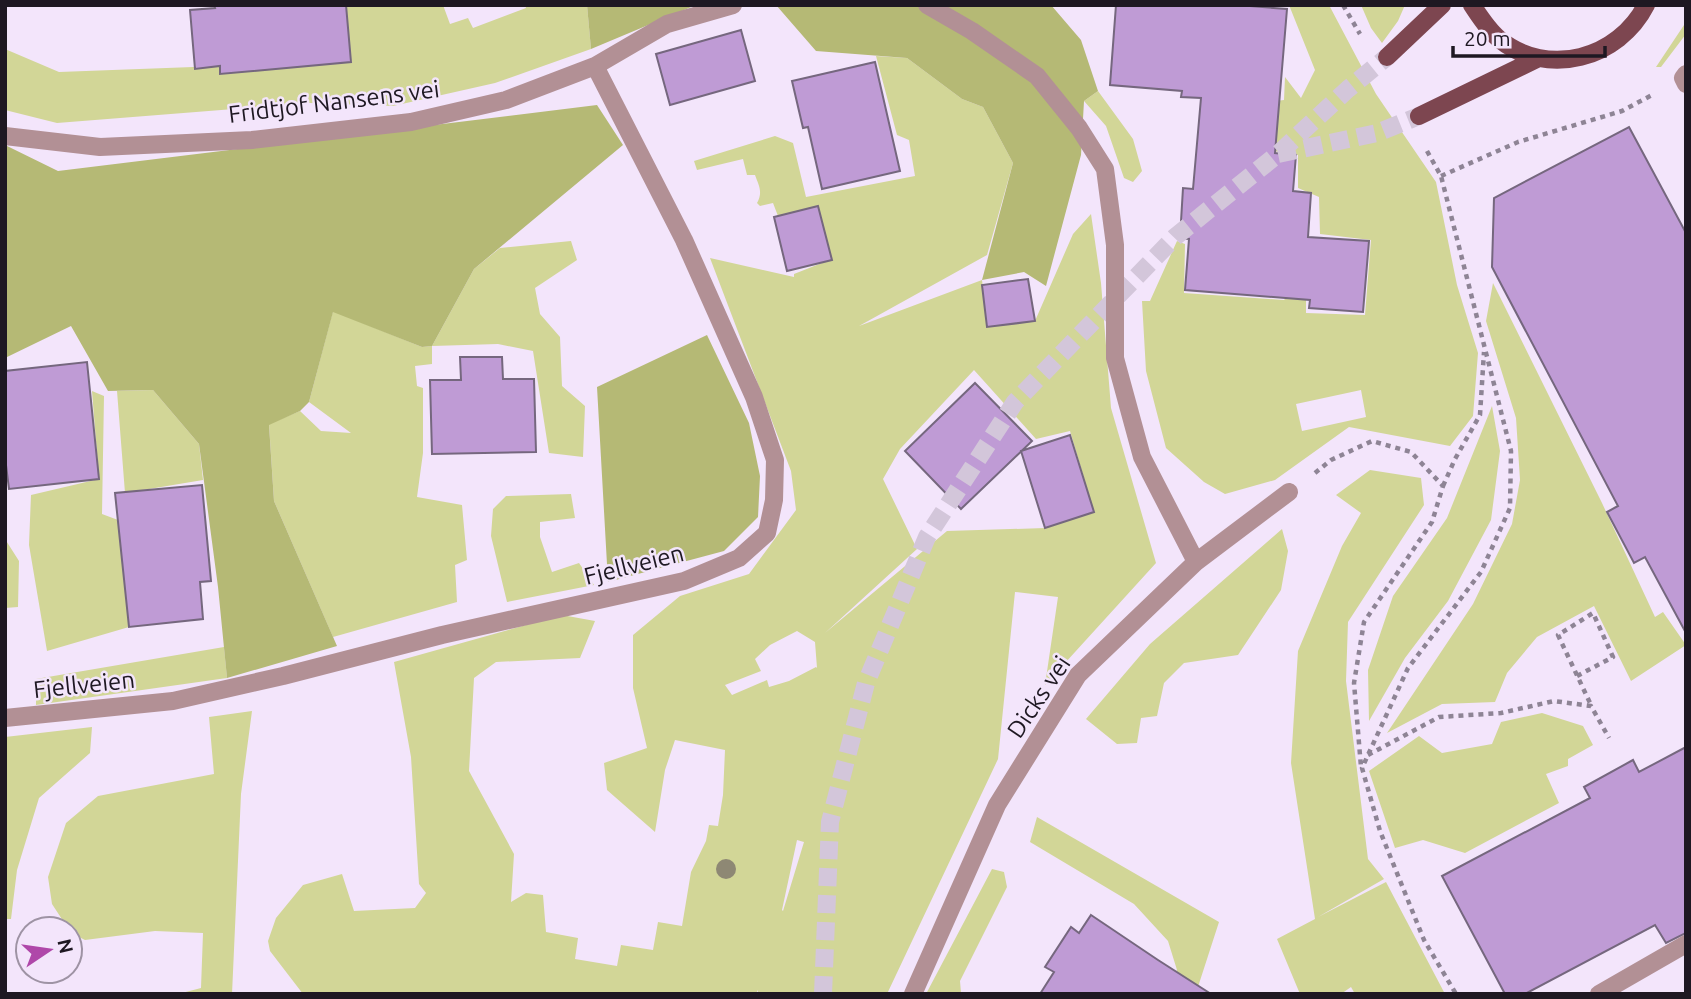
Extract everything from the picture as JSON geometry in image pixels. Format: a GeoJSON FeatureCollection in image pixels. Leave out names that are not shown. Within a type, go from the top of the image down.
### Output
{"type":"FeatureCollection","features":[{"type":"Feature","properties":{"kind":"main road"},"geometry":{"type":"LineString","coordinates":[[1387,57],[1442,5]]}},
{"type":"Feature","properties":{"kind":"main road"},"geometry":{"type":"LineString","coordinates":[[1472,5],[1499,39],[1518,51],[1539,58],[1572,59],[1604,50],[1638,21],[1646,5]]}},
{"type":"Feature","properties":{"kind":"main road"},"geometry":{"type":"LineString","coordinates":[[1419,116],[1539,58]]}},
{"type":"Feature","properties":{"kind":"street","name":"Fridtjof Nansens vei"},"geometry":{"type":"LineString","coordinates":[[5,136],[100,147],[252,140],[397,123],[506,100],[596,66],[667,24],[733,5]]}},
{"type":"Feature","properties":{"kind":"street"},"geometry":{"type":"LineString","coordinates":[[928,5],[972,31],[1037,76],[1079,128],[1105,169],[1115,245],[1115,358],[1142,457],[1196,562]]}},
{"type":"Feature","properties":{"kind":"street","name":"Fjellveien"},"geometry":{"type":"LineString","coordinates":[[5,718],[173,701],[442,635],[684,581],[740,558],[767,533],[774,500],[775,460],[754,397],[684,240],[596,66]]}},
{"type":"Feature","properties":{"kind":"street","name":"Dicks vei"},"geometry":{"type":"LineString","coordinates":[[914,994],[997,805],[1078,676],[1196,562],[1289,492]]}},
{"type":"Feature","properties":{"kind":"street"},"geometry":{"type":"LineString","coordinates":[[1599,994],[1686,944]]}},
{"type":"Feature","properties":{"kind":"path"},"geometry":{"type":"LineString","coordinates":[[1343,5],[1363,39]]}},
{"type":"Feature","properties":{"kind":"path"},"geometry":{"type":"LineString","coordinates":[[1441,176],[1518,142],[1622,111],[1685,79]]}},
{"type":"Feature","properties":{"kind":"path"},"geometry":{"type":"LineString","coordinates":[[1362,768],[1408,668],[1481,572],[1510,508],[1511,450],[1441,176],[1421,142]]}},
{"type":"Feature","properties":{"kind":"path"},"geometry":{"type":"LineString","coordinates":[[1457,994],[1424,940],[1380,831],[1362,768],[1354,683],[1364,622],[1432,522],[1455,459],[1480,415],[1484,348]]}},
{"type":"Feature","properties":{"kind":"path"},"geometry":{"type":"LineString","coordinates":[[1289,492],[1331,460],[1372,442],[1411,452],[1443,486]]}},
{"type":"Feature","properties":{"kind":"path"},"geometry":{"type":"LineString","coordinates":[[1577,676],[1613,657],[1593,613],[1558,635],[1577,676],[1591,706],[1609,738]]}},
{"type":"Feature","properties":{"kind":"path"},"geometry":{"type":"LineString","coordinates":[[1367,756],[1439,717],[1501,713],[1554,701],[1591,706]]}},
{"type":"Feature","properties":{"kind":"green space"},"geometry":{"type":"Polygon","coordinates":[[[346,5],[443,5],[450,24],[468,18],[473,28],[526,8],[525,5],[587,5],[591,49],[495,83],[393,106],[310,103],[57,123],[5,110],[5,49],[59,72],[220,66],[221,74],[350,62],[346,5]]]}},
{"type":"Feature","properties":{"kind":"green space"},"geometry":{"type":"Polygon","coordinates":[[[587,5],[696,5],[591,49],[587,5]]]}},
{"type":"Feature","properties":{"kind":"green space"},"geometry":{"type":"Polygon","coordinates":[[[776,5],[1051,5],[1081,40],[1098,91],[1084,101],[1081,155],[1046,286],[1024,272],[982,280],[1013,163],[983,107],[962,99],[907,58],[816,51],[776,5]]]}},
{"type":"Feature","properties":{"kind":"green space"},"geometry":{"type":"Polygon","coordinates":[[[1289,5],[1329,5],[1376,94],[1436,182],[1457,285],[1478,353],[1473,416],[1450,446],[1349,427],[1275,480],[1225,494],[1204,482],[1166,448],[1146,371],[1142,301],[1150,301],[1177,241],[1185,244],[1184,293],[1284,300],[1291,292],[1306,295],[1306,313],[1365,315],[1371,240],[1320,234],[1319,197],[1298,188],[1298,155],[1273,151],[1276,101],[1284,100],[1285,77],[1301,98],[1315,70],[1289,5]],[[1361,390],[1296,404],[1302,431],[1366,417],[1361,390]]]}},
{"type":"Feature","properties":{"kind":"green space"},"geometry":{"type":"Polygon","coordinates":[[[1361,5],[1405,5],[1398,21],[1382,43],[1371,28],[1361,5]]]}},
{"type":"Feature","properties":{"kind":"green space"},"geometry":{"type":"Polygon","coordinates":[[[1686,22],[1686,34],[1661,67],[1656,67],[1686,22]]]}},
{"type":"Feature","properties":{"kind":"green space"},"geometry":{"type":"Polygon","coordinates":[[[876,56],[907,58],[962,99],[983,107],[1013,163],[987,255],[859,326],[982,280],[988,327],[1035,321],[1073,234],[1091,214],[1101,283],[1111,408],[1156,563],[1045,685],[1058,597],[1015,592],[998,759],[887,994],[758,994],[758,990],[756,994],[303,994],[270,951],[268,941],[276,918],[303,885],[342,874],[354,911],[415,908],[426,893],[419,884],[411,757],[394,662],[562,615],[595,621],[580,658],[496,662],[474,678],[469,771],[514,854],[511,902],[526,893],[543,895],[546,932],[578,938],[575,959],[617,966],[621,945],[653,950],[658,922],[682,926],[691,872],[706,841],[709,825],[718,826],[723,795],[725,750],[675,740],[665,770],[655,832],[607,790],[604,763],[647,748],[633,688],[633,635],[680,596],[749,574],[796,510],[791,471],[710,258],[794,277],[794,274],[832,259],[817,206],[778,216],[773,203],[760,206],[757,203],[760,196],[759,186],[755,175],[747,175],[743,159],[697,170],[694,161],[775,136],[793,143],[806,197],[915,176],[909,140],[897,135],[876,56]],[[974,370],[900,449],[883,479],[917,549],[825,633],[947,531],[1045,528],[1094,512],[1070,431],[1036,439],[974,370]],[[797,631],[770,645],[755,659],[761,671],[725,685],[732,695],[767,680],[769,687],[789,681],[817,668],[815,642],[797,631]],[[797,840],[782,910],[804,842],[797,840]]]}},
{"type":"Feature","properties":{"kind":"green space"},"geometry":{"type":"Polygon","coordinates":[[[1098,91],[1133,139],[1142,171],[1133,182],[1124,178],[1106,126],[1084,101],[1098,91]]]}},
{"type":"Feature","properties":{"kind":"green space"},"geometry":{"type":"Polygon","coordinates":[[[597,105],[623,145],[474,269],[432,346],[422,347],[333,312],[309,402],[300,411],[269,425],[274,501],[337,646],[227,678],[199,444],[153,390],[108,391],[71,326],[5,358],[5,145],[58,171],[597,105]]]}},
{"type":"Feature","properties":{"kind":"green space"},"geometry":{"type":"Polygon","coordinates":[[[571,241],[577,260],[535,288],[540,314],[560,337],[562,386],[585,406],[583,457],[549,453],[533,351],[498,344],[432,346],[474,269],[500,248],[571,241]]]}},
{"type":"Feature","properties":{"kind":"green space"},"geometry":{"type":"Polygon","coordinates":[[[1493,283],[1655,617],[1663,612],[1686,645],[1631,681],[1594,606],[1537,637],[1507,673],[1495,702],[1442,704],[1387,733],[1473,604],[1512,524],[1520,480],[1516,418],[1486,321],[1493,283]]]}},
{"type":"Feature","properties":{"kind":"green space"},"geometry":{"type":"Polygon","coordinates":[[[333,311],[422,347],[432,346],[432,364],[415,366],[417,386],[423,388],[423,453],[417,497],[462,505],[467,560],[455,565],[457,602],[333,637],[274,501],[269,424],[300,411],[321,431],[351,433],[309,402],[333,311]]]}},
{"type":"Feature","properties":{"kind":"green space"},"geometry":{"type":"Polygon","coordinates":[[[707,335],[749,423],[760,476],[758,517],[724,551],[608,582],[597,387],[707,335]]]}},
{"type":"Feature","properties":{"kind":"green space"},"geometry":{"type":"Polygon","coordinates":[[[153,390],[199,444],[203,480],[125,493],[117,391],[153,390]]]}},
{"type":"Feature","properties":{"kind":"green space"},"geometry":{"type":"Polygon","coordinates":[[[92,391],[104,396],[102,514],[118,520],[129,627],[47,651],[29,545],[31,495],[99,479],[92,391]]]}},
{"type":"Feature","properties":{"kind":"green space"},"geometry":{"type":"Polygon","coordinates":[[[1492,406],[1500,451],[1491,520],[1448,601],[1405,658],[1369,721],[1368,670],[1393,596],[1447,518],[1492,406]]]}},
{"type":"Feature","properties":{"kind":"green space"},"geometry":{"type":"Polygon","coordinates":[[[1370,470],[1421,478],[1424,505],[1348,622],[1346,681],[1368,859],[1384,879],[1318,917],[1386,882],[1445,994],[1355,994],[1351,987],[1341,994],[1300,994],[1277,939],[1315,919],[1291,763],[1298,651],[1342,546],[1361,513],[1336,495],[1370,470]]]}},
{"type":"Feature","properties":{"kind":"green space"},"geometry":{"type":"Polygon","coordinates":[[[571,494],[575,518],[540,522],[540,537],[552,572],[579,563],[594,585],[507,602],[491,536],[493,509],[506,496],[571,494]]]}},
{"type":"Feature","properties":{"kind":"green space"},"geometry":{"type":"Polygon","coordinates":[[[1282,529],[1288,551],[1281,590],[1238,655],[1184,663],[1164,683],[1157,716],[1141,718],[1137,743],[1117,744],[1086,719],[1150,644],[1282,529]]]}},
{"type":"Feature","properties":{"kind":"green space"},"geometry":{"type":"Polygon","coordinates":[[[5,539],[19,561],[18,607],[5,608],[5,539]]]}},
{"type":"Feature","properties":{"kind":"green space"},"geometry":{"type":"Polygon","coordinates":[[[224,647],[227,678],[36,705],[36,679],[224,647]]]}},
{"type":"Feature","properties":{"kind":"green space"},"geometry":{"type":"Polygon","coordinates":[[[252,711],[241,794],[232,994],[178,994],[201,988],[203,933],[155,931],[85,940],[84,915],[59,915],[52,904],[48,877],[66,823],[98,796],[214,774],[209,717],[252,711]]]}},
{"type":"Feature","properties":{"kind":"green space"},"geometry":{"type":"Polygon","coordinates":[[[1542,713],[1583,726],[1593,745],[1568,759],[1568,766],[1546,774],[1559,803],[1465,853],[1423,840],[1395,848],[1369,771],[1419,736],[1442,753],[1492,744],[1501,722],[1542,713]]]}},
{"type":"Feature","properties":{"kind":"green space"},"geometry":{"type":"Polygon","coordinates":[[[92,727],[90,753],[39,798],[17,870],[11,919],[5,919],[5,737],[92,727]]]}},
{"type":"Feature","properties":{"kind":"green space"},"geometry":{"type":"Polygon","coordinates":[[[1037,817],[1219,922],[1196,993],[1160,994],[1177,970],[1168,941],[1134,904],[1030,842],[1037,817]]]}},
{"type":"Feature","properties":{"kind":"green space"},"geometry":{"type":"Polygon","coordinates":[[[992,869],[1004,872],[1007,887],[960,981],[961,993],[926,994],[992,869]]]}},
{"type":"Feature","properties":{"kind":"building"},"geometry":{"type":"Polygon","coordinates":[[[214,5],[346,5],[351,62],[220,74],[220,66],[195,69],[190,10],[215,8],[214,5]]]}},
{"type":"Feature","properties":{"kind":"building"},"geometry":{"type":"Polygon","coordinates":[[[1116,5],[1237,5],[1287,9],[1275,153],[1296,155],[1293,191],[1311,193],[1308,237],[1369,241],[1363,312],[1309,308],[1310,300],[1185,290],[1189,239],[1180,238],[1183,188],[1193,189],[1201,98],[1181,97],[1182,91],[1110,85],[1116,5]]]}},
{"type":"Feature","properties":{"kind":"building"},"geometry":{"type":"Polygon","coordinates":[[[741,30],[755,81],[670,105],[656,54],[741,30]]]}},
{"type":"Feature","properties":{"kind":"building"},"geometry":{"type":"Polygon","coordinates":[[[875,62],[900,171],[822,189],[808,127],[803,128],[792,81],[875,62]]]}},
{"type":"Feature","properties":{"kind":"building"},"geometry":{"type":"Polygon","coordinates":[[[1629,127],[1686,233],[1686,633],[1645,557],[1634,563],[1607,512],[1618,506],[1492,267],[1494,198],[1629,127]]]}},
{"type":"Feature","properties":{"kind":"building"},"geometry":{"type":"Polygon","coordinates":[[[818,206],[832,260],[787,271],[774,217],[818,206]]]}},
{"type":"Feature","properties":{"kind":"building"},"geometry":{"type":"Polygon","coordinates":[[[1028,279],[1035,321],[987,327],[982,285],[1028,279]]]}},
{"type":"Feature","properties":{"kind":"building"},"geometry":{"type":"Polygon","coordinates":[[[460,357],[502,357],[503,379],[534,379],[536,452],[432,454],[430,380],[461,380],[460,357]]]}},
{"type":"Feature","properties":{"kind":"building"},"geometry":{"type":"Polygon","coordinates":[[[87,362],[99,479],[9,489],[5,457],[5,371],[87,362]]]}},
{"type":"Feature","properties":{"kind":"building"},"geometry":{"type":"Polygon","coordinates":[[[975,383],[1032,441],[961,509],[905,451],[975,383]]]}},
{"type":"Feature","properties":{"kind":"building"},"geometry":{"type":"Polygon","coordinates":[[[1070,435],[1094,512],[1045,528],[1021,451],[1070,435]]]}},
{"type":"Feature","properties":{"kind":"building"},"geometry":{"type":"Polygon","coordinates":[[[202,485],[211,581],[200,582],[203,619],[129,627],[115,493],[202,485]]]}},
{"type":"Feature","properties":{"kind":"building"},"geometry":{"type":"Polygon","coordinates":[[[1686,747],[1686,933],[1666,943],[1655,925],[1525,994],[1505,994],[1442,876],[1590,798],[1584,787],[1633,760],[1639,772],[1686,747]]]}},
{"type":"Feature","properties":{"kind":"building"},"geometry":{"type":"Polygon","coordinates":[[[1091,915],[1211,994],[1040,994],[1054,972],[1045,967],[1071,927],[1079,933],[1091,915]]]}},
{"type":"Feature","properties":{"kind":"tunnel"},"geometry":{"type":"LineString","coordinates":[[823,994],[830,822],[866,683],[927,537],[1015,402],[1175,237],[1278,154],[1387,57]]}},
{"type":"Feature","properties":{"kind":"tunnel"},"geometry":{"type":"LineString","coordinates":[[1278,154],[1377,133],[1419,116]]}}]}
